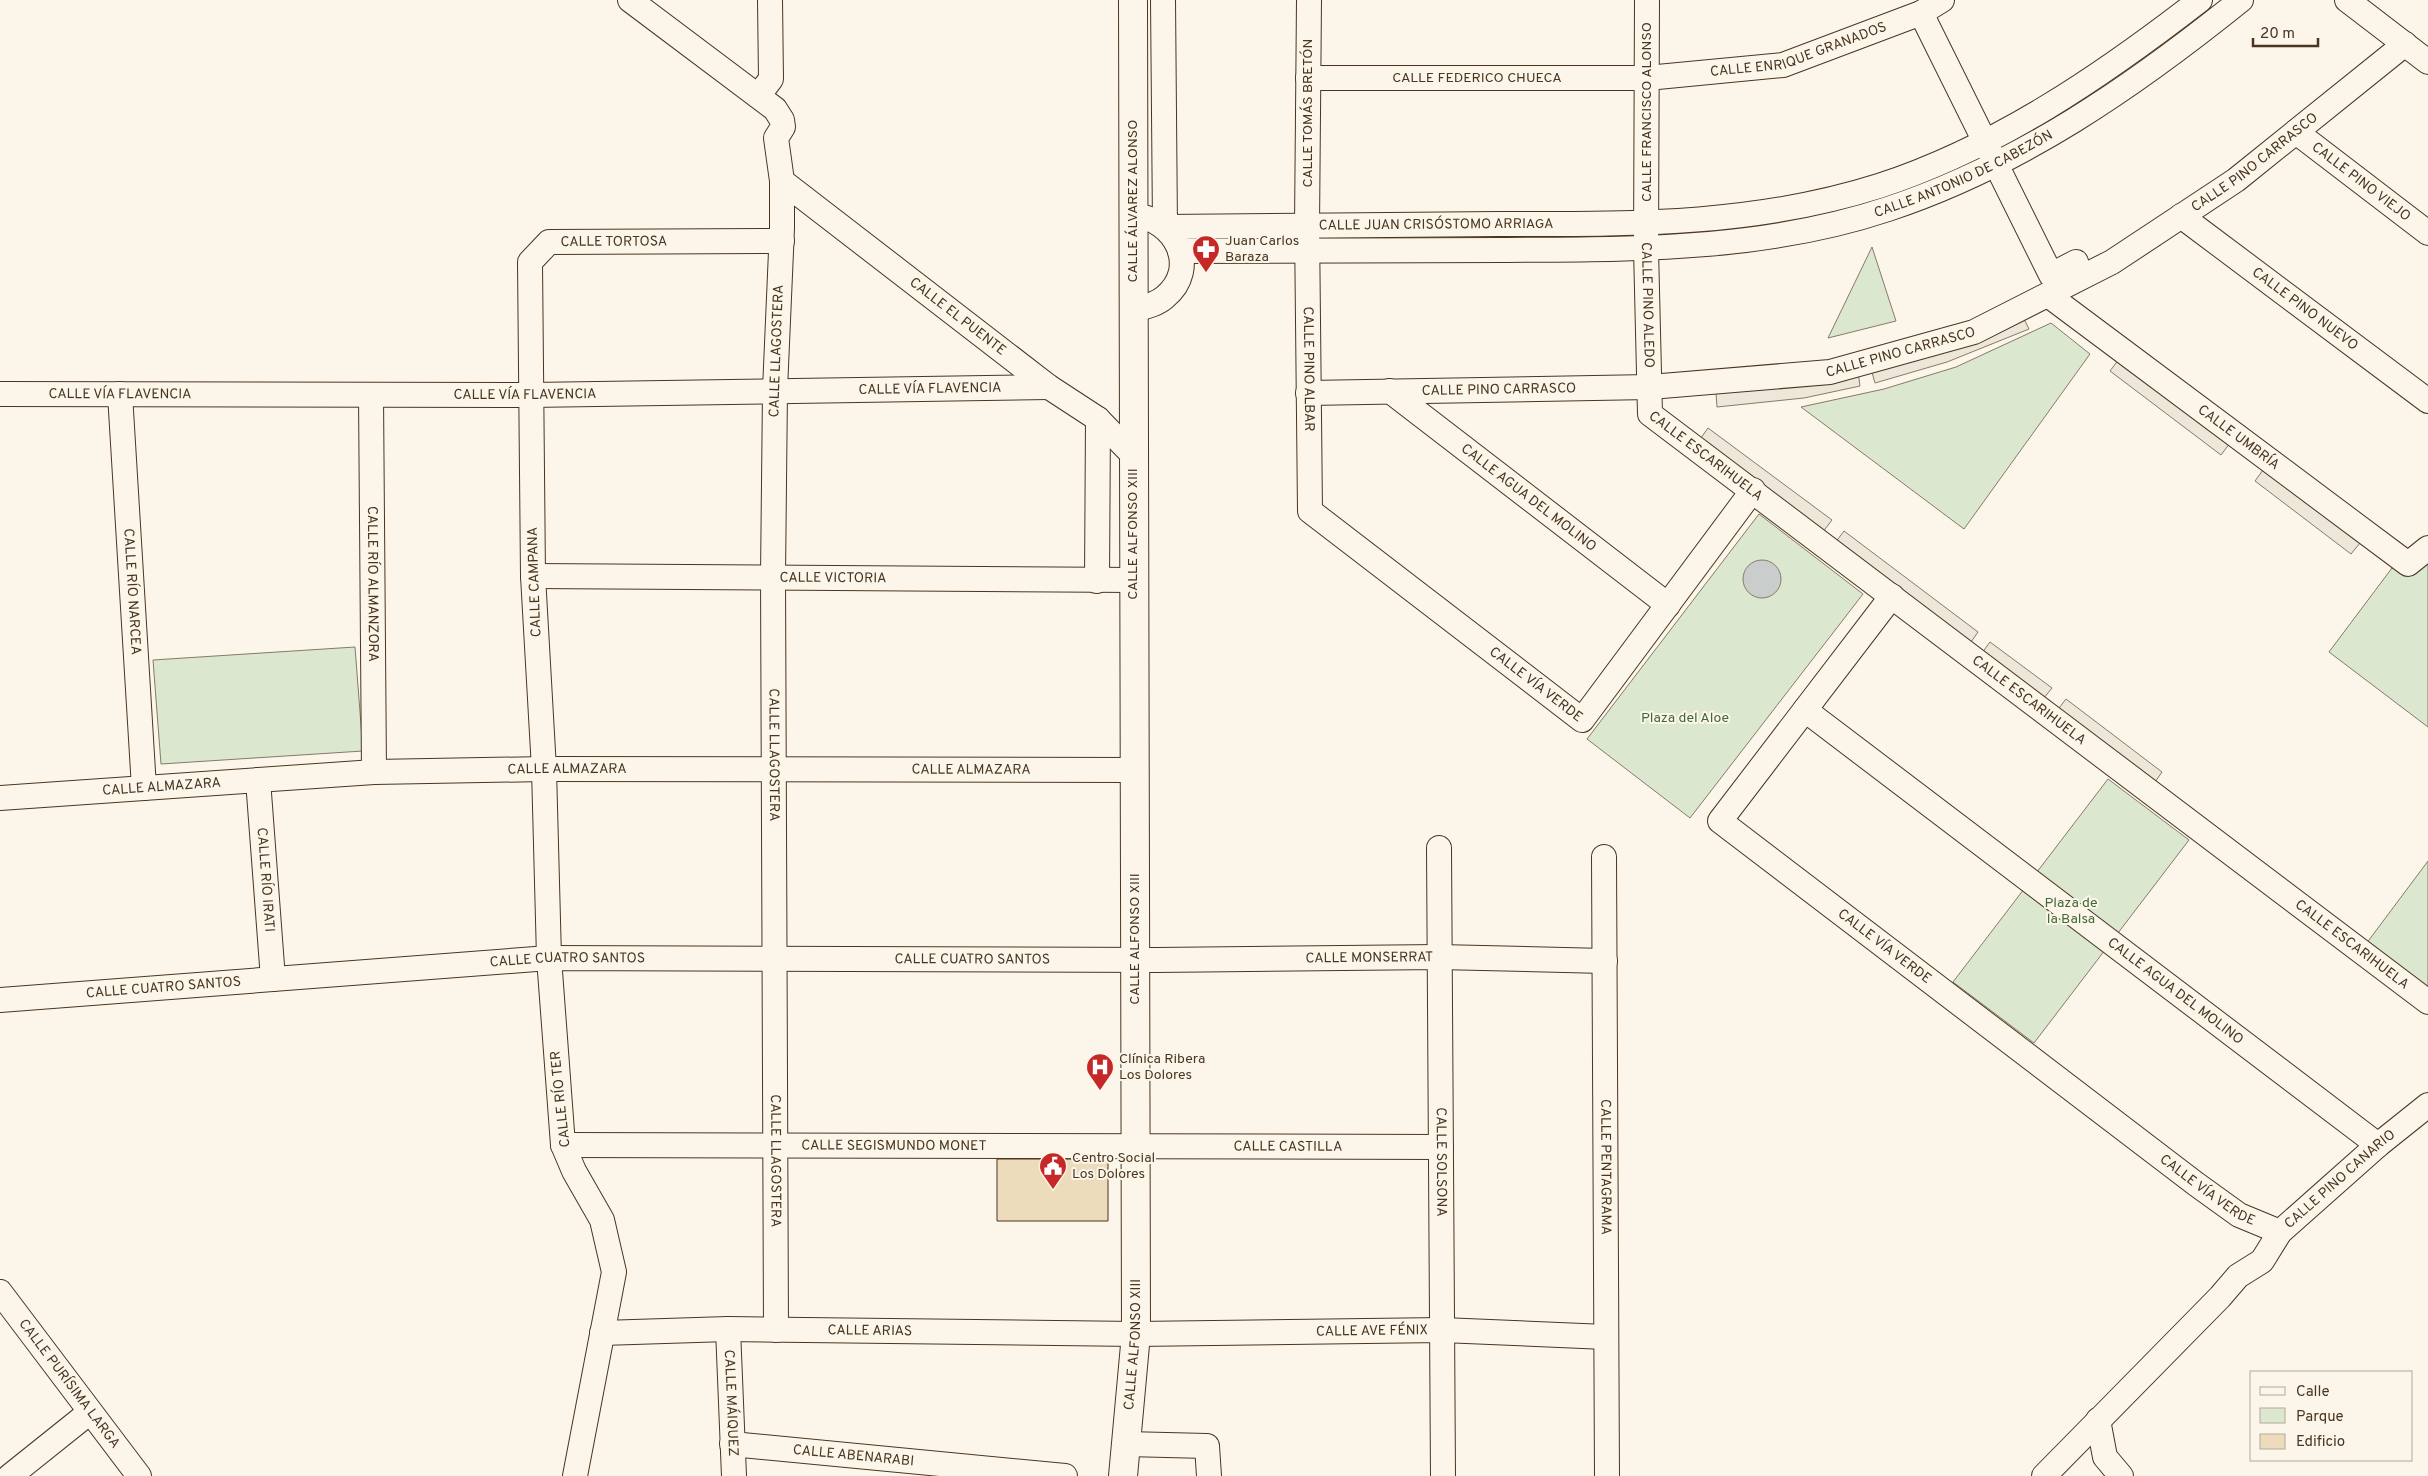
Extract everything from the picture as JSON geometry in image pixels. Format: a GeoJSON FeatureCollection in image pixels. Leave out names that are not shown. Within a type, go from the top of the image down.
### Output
{"type":"FeatureCollection","features":[{"type":"Feature","properties":{"kind":"main road","name":"CALLE ÁLVAREZ ALONSO"},"geometry":{"type":"LineString","coordinates":[[1133,0],[1133,402]]}},
{"type":"Feature","properties":{"kind":"main road","name":"CALLE ALFONSO XIII"},"geometry":{"type":"LineString","coordinates":[[1123,1476],[1136,1334],[1133,402]]}},
{"type":"Feature","properties":{"kind":"street"},"geometry":{"type":"LineString","coordinates":[[630,0],[758,96],[771,79],[770,0]]}},
{"type":"Feature","properties":{"kind":"street"},"geometry":{"type":"LineString","coordinates":[[1163,0],[1165,226]]}},
{"type":"Feature","properties":{"kind":"street","name":"CALLE TOMÁS BRETÓN"},"geometry":{"type":"LineString","coordinates":[[1306,226],[1308,0]]}},
{"type":"Feature","properties":{"kind":"street","name":"CALLE FRANCISCO ALONSO"},"geometry":{"type":"LineString","coordinates":[[1646,224],[1647,0]]}},
{"type":"Feature","properties":{"kind":"street","name":"CALLE ENRIQUE GRANADOS"},"geometry":{"type":"LineString","coordinates":[[1647,78],[1783,65],[1920,13],[1942,0]]}},
{"type":"Feature","properties":{"kind":"street","name":"CALLE ANTONIO DE CABEZÓN"},"geometry":{"type":"LineString","coordinates":[[1646,224],[1752,216],[1834,199],[1918,172],[2019,123],[2107,70],[2200,0]]}},
{"type":"Feature","properties":{"kind":"street","name":"CALLE ANTONIO DE CABEZÓN"},"geometry":{"type":"LineString","coordinates":[[1646,249],[1753,241],[1839,223],[1930,194],[1996,164],[2076,121],[2120,92],[2241,0]]}},
{"type":"Feature","properties":{"kind":"street"},"geometry":{"type":"LineString","coordinates":[[2347,0],[2428,62]]}},
{"type":"Feature","properties":{"kind":"street"},"geometry":{"type":"LineString","coordinates":[[1920,13],[2051,275],[2076,262],[2083,277]]}},
{"type":"Feature","properties":{"kind":"street","name":"CALLE PINO CARRASCO"},"geometry":{"type":"LineString","coordinates":[[1308,392],[1650,387],[1830,372],[1974,332],[2112,262],[2236,180],[2405,44]]}},
{"type":"Feature","properties":{"kind":"street","name":"CALLE FEDERICO CHUECA"},"geometry":{"type":"LineString","coordinates":[[1308,78],[1647,78]]}},
{"type":"Feature","properties":{"kind":"street","name":"CALLE LLAGOSTERA"},"geometry":{"type":"LineString","coordinates":[[758,96],[775,109],[782,120],[783,127],[776,138],[782,181],[782,241],[775,390],[773,576],[776,1330]]}},
{"type":"Feature","properties":{"kind":"street","name":"CALLE PINO VIEJO"},"geometry":{"type":"LineString","coordinates":[[2296,132],[2428,233]]}},
{"type":"Feature","properties":{"kind":"street","name":"CALLE EL PUENTE"},"geometry":{"type":"LineString","coordinates":[[782,181],[1049,387],[1098,419],[1133,455]]}},
{"type":"Feature","properties":{"kind":"street"},"geometry":{"type":"LineString","coordinates":[[1133,215],[1151,219],[1165,226],[1174,236],[1180,251],[1180,272],[1172,290],[1158,302],[1133,310]]}},
{"type":"Feature","properties":{"kind":"street","name":"CALLE PINO NUEVO"},"geometry":{"type":"LineString","coordinates":[[2181,216],[2428,401]]}},
{"type":"Feature","properties":{"kind":"street","name":"CALLE JUAN CRISÓSTOMO ARRIAGA"},"geometry":{"type":"LineString","coordinates":[[1165,226],[1646,224]]}},
{"type":"Feature","properties":{"kind":"street","name":"CALLE PINO ALEDO"},"geometry":{"type":"LineString","coordinates":[[1646,224],[1650,387]]}},
{"type":"Feature","properties":{"kind":"street","name":"CALLE PINO ALBAR"},"geometry":{"type":"LineString","coordinates":[[1306,226],[1310,512]]}},
{"type":"Feature","properties":{"kind":"street","name":"CALLE TORTOSA"},"geometry":{"type":"LineString","coordinates":[[530,395],[530,262],[549,242],[782,241]]}},
{"type":"Feature","properties":{"kind":"street","name":"CALLE JUAN CRISÓSTOMO ARRIAGA"},"geometry":{"type":"LineString","coordinates":[[1180,251],[1646,249]]}},
{"type":"Feature","properties":{"kind":"street","name":"CALLE UMBRÍA"},"geometry":{"type":"LineString","coordinates":[[2048,294],[2408,564],[2428,548]]}},
{"type":"Feature","properties":{"kind":"street","name":"CALLE VÍA FLAVENCIA"},"geometry":{"type":"LineString","coordinates":[[0,394],[530,395],[1049,387]]}},
{"type":"Feature","properties":{"kind":"street","name":"CALLE ESCARIHUELA"},"geometry":{"type":"LineString","coordinates":[[1650,387],[1650,414],[2428,1002]]}},
{"type":"Feature","properties":{"kind":"street","name":"CALLE AGUA DEL MOLINO"},"geometry":{"type":"LineString","coordinates":[[1390,391],[1668,605]]}},
{"type":"Feature","properties":{"kind":"street","name":"CALLE RÍO NARCEA"},"geometry":{"type":"LineString","coordinates":[[120,394],[144,788]]}},
{"type":"Feature","properties":{"kind":"street","name":"CALLE RÍO ALMANZORA"},"geometry":{"type":"LineString","coordinates":[[371,395],[374,772]]}},
{"type":"Feature","properties":{"kind":"street","name":"CALLE CAMPANA"},"geometry":{"type":"LineString","coordinates":[[530,395],[533,576],[544,769]]}},
{"type":"Feature","properties":{"kind":"street"},"geometry":{"type":"LineString","coordinates":[[1097,581],[1098,419]]}},
{"type":"Feature","properties":{"kind":"street","name":"CALLE VÍA VERDE"},"geometry":{"type":"LineString","coordinates":[[1310,512],[1582,720],[1753,490]]}},
{"type":"Feature","properties":{"kind":"street","name":"CALLE VICTORIA"},"geometry":{"type":"LineString","coordinates":[[533,576],[773,576],[1134,580]]}},
{"type":"Feature","properties":{"kind":"street","name":"CALLE VÍA VERDE"},"geometry":{"type":"LineString","coordinates":[[1892,596],[1720,821],[2203,1189],[2239,1215],[2280,1232]]}},
{"type":"Feature","properties":{"kind":"street","name":"CALLE AGUA DEL MOLINO"},"geometry":{"type":"LineString","coordinates":[[1805,710],[2378,1145]]}},
{"type":"Feature","properties":{"kind":"street","name":"CALLE ALMAZARA"},"geometry":{"type":"LineString","coordinates":[[0,798],[374,772],[544,769],[773,771],[1134,770]]}},
{"type":"Feature","properties":{"kind":"street","name":"CALLE RÍO TER"},"geometry":{"type":"LineString","coordinates":[[544,769],[549,958],[563,1146],[574,1171],[602,1220],[614,1272],[575,1476]]}},
{"type":"Feature","properties":{"kind":"street","name":"CALLE RÍO IRATI"},"geometry":{"type":"LineString","coordinates":[[258,780],[273,979]]}},
{"type":"Feature","properties":{"kind":"street","name":"CALLE SOLSONA"},"geometry":{"type":"LineString","coordinates":[[1439,848],[1442,1476]]}},
{"type":"Feature","properties":{"kind":"street","name":"CALLE PENTAGRAMA"},"geometry":{"type":"LineString","coordinates":[[1604,857],[1607,1476]]}},
{"type":"Feature","properties":{"kind":"street","name":"CALLE MONSERRAT"},"geometry":{"type":"LineString","coordinates":[[1135,959],[1440,957],[1605,961]]}},
{"type":"Feature","properties":{"kind":"street","name":"CALLE CUATRO SANTOS"},"geometry":{"type":"LineString","coordinates":[[0,1000],[549,958],[1135,959]]}},
{"type":"Feature","properties":{"kind":"street","name":"CALLE PINO CANARIO"},"geometry":{"type":"LineString","coordinates":[[2098,1420],[2220,1297],[2238,1276],[2262,1261],[2280,1232],[2378,1145],[2428,1105]]}},
{"type":"Feature","properties":{"kind":"street","name":"CALLE CASTILLA"},"geometry":{"type":"LineString","coordinates":[[1136,1145],[1441,1147]]}},
{"type":"Feature","properties":{"kind":"street","name":"CALLE SEGISMUNDO MONET"},"geometry":{"type":"LineString","coordinates":[[563,1146],[1136,1145]]}},
{"type":"Feature","properties":{"kind":"street","name":"CALLE PURÍSIMA LARGA"},"geometry":{"type":"LineString","coordinates":[[0,1292],[139,1476]]}},
{"type":"Feature","properties":{"kind":"street","name":"CALLE ARIAS"},"geometry":{"type":"LineString","coordinates":[[602,1333],[728,1329],[1136,1334]]}},
{"type":"Feature","properties":{"kind":"street","name":"CALLE MÁIQUEZ"},"geometry":{"type":"LineString","coordinates":[[728,1329],[734,1476]]}},
{"type":"Feature","properties":{"kind":"street","name":"CALLE AVE FÉNIX"},"geometry":{"type":"LineString","coordinates":[[1136,1334],[1442,1330],[1606,1337]]}},
{"type":"Feature","properties":{"kind":"street"},"geometry":{"type":"LineString","coordinates":[[10,1476],[90,1412]]}},
{"type":"Feature","properties":{"kind":"street"},"geometry":{"type":"LineString","coordinates":[[2044,1476],[2098,1420]]}},
{"type":"Feature","properties":{"kind":"street"},"geometry":{"type":"LineString","coordinates":[[2098,1420],[2105,1457],[2121,1476]]}},
{"type":"Feature","properties":{"kind":"street","name":"CALLE ABENARABI"},"geometry":{"type":"LineString","coordinates":[[732,1444],[1065,1476]]}},
{"type":"Feature","properties":{"kind":"street"},"geometry":{"type":"LineString","coordinates":[[1126,1444],[1207,1446],[1209,1476]]}},
{"type":"Feature","properties":{"kind":"street"},"geometry":{"type":"LineString","coordinates":[[2069,1449],[2105,1457]]}},
{"type":"Feature","properties":{"kind":"green space"},"geometry":{"type":"Polygon","coordinates":[[[1872,247],[1896,321],[1828,338],[1872,247]]]}},
{"type":"Feature","properties":{"kind":"green space"},"geometry":{"type":"Polygon","coordinates":[[[2051,323],[2090,354],[1964,529],[1801,407],[1884,389],[1956,367],[2051,323]]]}},
{"type":"Feature","properties":{"kind":"green space","name":"Plaza del Aloe"},"geometry":{"type":"Polygon","coordinates":[[[1759,514],[1863,594],[1690,818],[1587,739],[1759,514]]]}},
{"type":"Feature","properties":{"kind":"green space"},"geometry":{"type":"Polygon","coordinates":[[[2428,561],[2428,727],[2329,652],[2392,568],[2407,570],[2428,561]]]}},
{"type":"Feature","properties":{"kind":"green space"},"geometry":{"type":"Polygon","coordinates":[[[355,647],[363,751],[161,764],[153,660],[355,647]]]}},
{"type":"Feature","properties":{"kind":"green space","name":"Plaza de la Balsa"},"geometry":{"type":"Polygon","coordinates":[[[2108,779],[2189,840],[2034,1043],[1953,982],[2108,779]]]}},
{"type":"Feature","properties":{"kind":"green space"},"geometry":{"type":"Polygon","coordinates":[[[2428,861],[2428,990],[2366,944],[2428,861]]]}},
{"type":"Feature","properties":{"kind":"shaded area"},"geometry":{"type":"Polygon","coordinates":[[[2023,317],[2029,329],[1947,362],[1875,383],[1871,369],[2023,317]]]}},
{"type":"Feature","properties":{"kind":"shaded area"},"geometry":{"type":"Polygon","coordinates":[[[2119,359],[2230,443],[2221,455],[2110,371],[2119,359]]]}},
{"type":"Feature","properties":{"kind":"shaded area"},"geometry":{"type":"Polygon","coordinates":[[[1858,372],[1860,386],[1804,398],[1717,407],[1716,393],[1858,372]]]}},
{"type":"Feature","properties":{"kind":"shaded area"},"geometry":{"type":"Polygon","coordinates":[[[1708,428],[1832,520],[1822,533],[1698,442],[1708,428]]]}},
{"type":"Feature","properties":{"kind":"shaded area"},"geometry":{"type":"Polygon","coordinates":[[[2263,470],[2360,543],[2351,554],[2255,481],[2263,470]]]}},
{"type":"Feature","properties":{"kind":"shaded area"},"geometry":{"type":"Polygon","coordinates":[[[1844,531],[1978,632],[1969,645],[1835,543],[1844,531]]]}},
{"type":"Feature","properties":{"kind":"shaded area"},"geometry":{"type":"Polygon","coordinates":[[[1762,560],[1769,561],[1775,566],[1780,572],[1780,586],[1775,592],[1769,597],[1762,598],[1755,597],[1749,592],[1744,586],[1743,579],[1744,572],[1749,566],[1755,561],[1762,560]]]}},
{"type":"Feature","properties":{"kind":"shaded area"},"geometry":{"type":"Polygon","coordinates":[[[1990,642],[2052,688],[2043,699],[1982,653],[1990,642]]]}},
{"type":"Feature","properties":{"kind":"shaded area"},"geometry":{"type":"Polygon","coordinates":[[[2066,699],[2162,772],[2153,785],[2056,712],[2066,699]]]}},
{"type":"Feature","properties":{"kind":"building","name":"Centro Social Los Dolores"},"geometry":{"type":"Polygon","coordinates":[[[997,1159],[1108,1159],[1108,1221],[997,1221],[997,1159]]]}},
{"type":"Feature","properties":{"kind":"place","name":"Juan Carlos Baraza"},"geometry":{"type":"Point","coordinates":[1206,273]}},
{"type":"Feature","properties":{"kind":"place","name":"Clínica Ribera Los Dolores"},"geometry":{"type":"Point","coordinates":[1100,1091]}},
{"type":"Feature","properties":{"kind":"place","name":"Centro Social Los Dolores"},"geometry":{"type":"Point","coordinates":[1053,1190]}}]}
